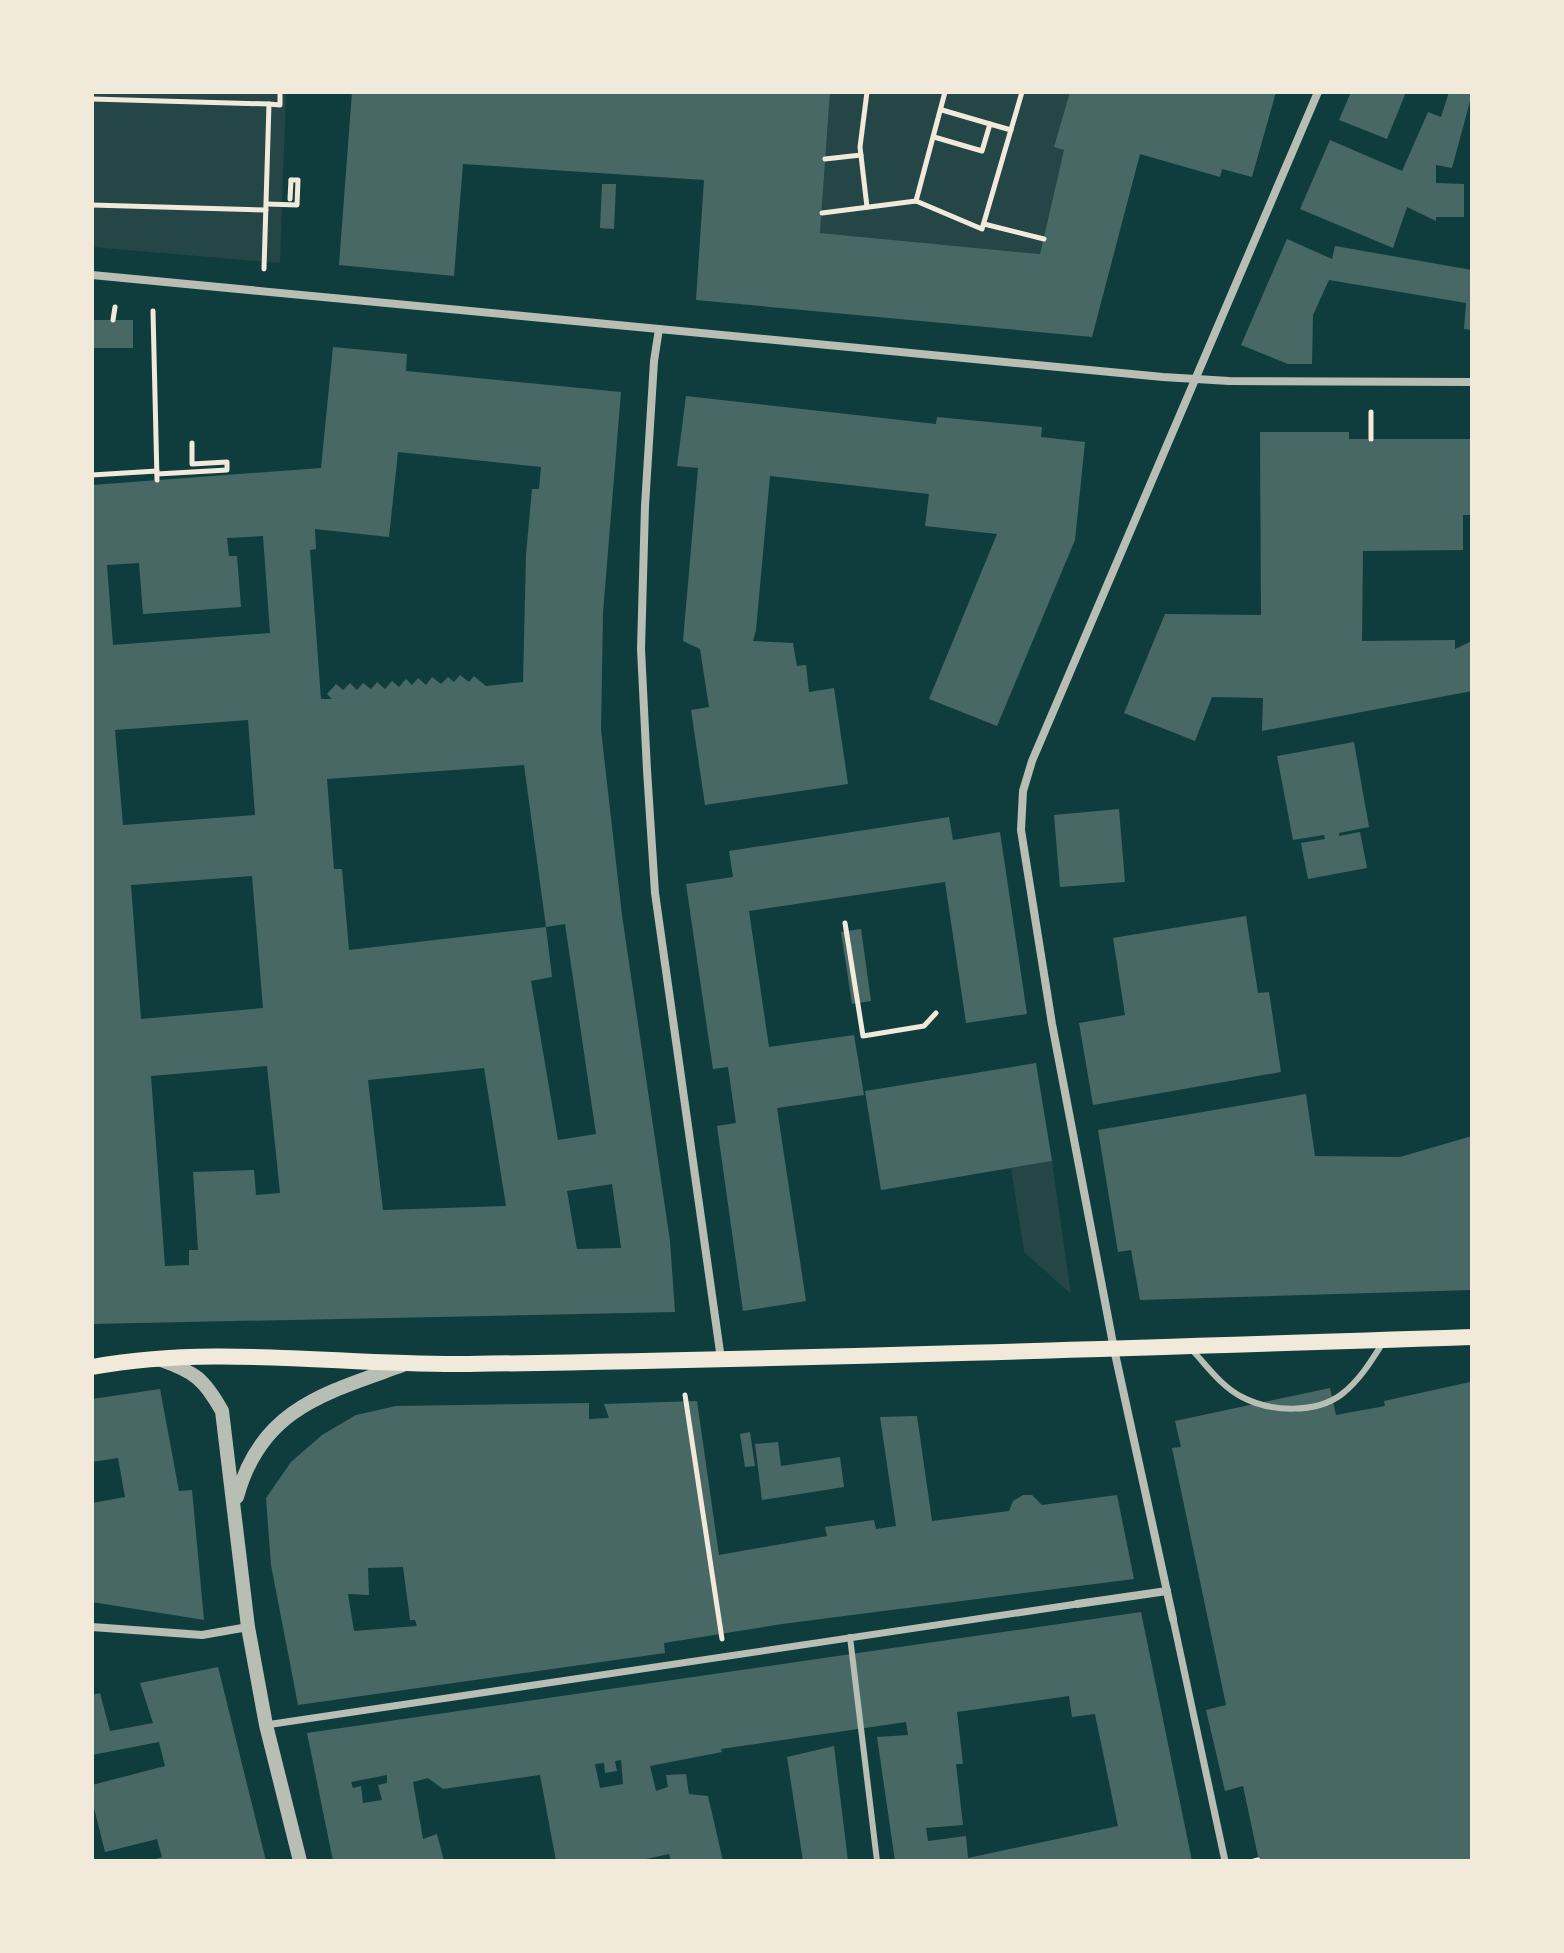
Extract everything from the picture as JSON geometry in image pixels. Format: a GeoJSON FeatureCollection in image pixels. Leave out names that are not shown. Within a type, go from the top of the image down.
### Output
{"type":"FeatureCollection","features":[{"type":"Feature","properties":{"kind":"main road"},"geometry":{"type":"LineString","coordinates":[[92,1367],[153,1357],[260,1356],[403,1365],[721,1360],[1472,1337]]}},
{"type":"Feature","properties":{"kind":"street"},"geometry":{"type":"LineString","coordinates":[[1225,1861],[1114,1349],[1052,1024],[1021,830],[1023,791],[1032,761],[1318,92]]}},
{"type":"Feature","properties":{"kind":"street"},"geometry":{"type":"LineString","coordinates":[[92,275],[1195,380],[1472,382]]}},
{"type":"Feature","properties":{"kind":"street"},"geometry":{"type":"LineString","coordinates":[[659,329],[654,361],[645,506],[641,649],[647,770],[655,893],[721,1360]]}},
{"type":"Feature","properties":{"kind":"street"},"geometry":{"type":"LineString","coordinates":[[153,1357],[183,1368],[207,1384],[222,1411],[248,1627],[266,1725],[300,1861]]}},
{"type":"Feature","properties":{"kind":"street"},"geometry":{"type":"LineString","coordinates":[[235,1505],[243,1475],[262,1440],[288,1416],[322,1395],[403,1365]]}},
{"type":"Feature","properties":{"kind":"street"},"geometry":{"type":"LineString","coordinates":[[266,1725],[1167,1591]]}},
{"type":"Feature","properties":{"kind":"street"},"geometry":{"type":"LineString","coordinates":[[92,1627],[202,1635],[248,1627]]}},
{"type":"Feature","properties":{"kind":"lane"},"geometry":{"type":"LineString","coordinates":[[1188,1345],[1222,1383],[1242,1398],[1270,1407],[1304,1409],[1339,1396],[1361,1376],[1386,1340]]}},
{"type":"Feature","properties":{"kind":"lane"},"geometry":{"type":"LineString","coordinates":[[850,1637],[877,1861]]}},
{"type":"Feature","properties":{"kind":"path"},"geometry":{"type":"LineString","coordinates":[[92,99],[280,105],[280,92]]}},
{"type":"Feature","properties":{"kind":"path"},"geometry":{"type":"LineString","coordinates":[[867,92],[861,155],[867,207]]}},
{"type":"Feature","properties":{"kind":"path"},"geometry":{"type":"LineString","coordinates":[[916,201],[945,92]]}},
{"type":"Feature","properties":{"kind":"path"},"geometry":{"type":"LineString","coordinates":[[822,213],[916,201],[982,229],[1022,92]]}},
{"type":"Feature","properties":{"kind":"path"},"geometry":{"type":"LineString","coordinates":[[264,269],[269,104]]}},
{"type":"Feature","properties":{"kind":"path"},"geometry":{"type":"LineString","coordinates":[[942,110],[1011,130]]}},
{"type":"Feature","properties":{"kind":"path"},"geometry":{"type":"LineString","coordinates":[[934,137],[982,151],[990,124]]}},
{"type":"Feature","properties":{"kind":"path"},"geometry":{"type":"LineString","coordinates":[[825,159],[861,155]]}},
{"type":"Feature","properties":{"kind":"path"},"geometry":{"type":"LineString","coordinates":[[92,205],[297,205],[298,180],[291,180],[290,199]]}},
{"type":"Feature","properties":{"kind":"path"},"geometry":{"type":"LineString","coordinates":[[984,224],[1044,239]]}},
{"type":"Feature","properties":{"kind":"path"},"geometry":{"type":"LineString","coordinates":[[113,320],[115,307]]}},
{"type":"Feature","properties":{"kind":"path"},"geometry":{"type":"LineString","coordinates":[[153,311],[157,475]]}},
{"type":"Feature","properties":{"kind":"path"},"geometry":{"type":"LineString","coordinates":[[1371,412],[1371,439]]}},
{"type":"Feature","properties":{"kind":"path"},"geometry":{"type":"LineString","coordinates":[[92,475],[157,475],[227,470],[227,462],[192,464],[192,443]]}},
{"type":"Feature","properties":{"kind":"path"},"geometry":{"type":"LineString","coordinates":[[845,923],[863,1036],[924,1026],[936,1013]]}},
{"type":"Feature","properties":{"kind":"path"},"geometry":{"type":"LineString","coordinates":[[685,1395],[721,1634]]}},
{"type":"Feature","properties":{"kind":"shaded area"},"geometry":{"type":"Polygon","coordinates":[[[92,92],[286,92],[280,263],[92,247],[92,92]]]}},
{"type":"Feature","properties":{"kind":"shaded area"},"geometry":{"type":"Polygon","coordinates":[[[830,92],[1070,92],[1055,147],[1064,150],[1040,254],[820,233],[830,92]]]}},
{"type":"Feature","properties":{"kind":"shaded area"},"geometry":{"type":"Polygon","coordinates":[[[1052,1161],[1071,1294],[1024,1252],[1011,1168],[1052,1161]]]}},
{"type":"Feature","properties":{"kind":"building"},"geometry":{"type":"Polygon","coordinates":[[[352,92],[830,92],[820,233],[1040,254],[1064,150],[1054,147],[1070,92],[1276,92],[1252,177],[1222,169],[1220,177],[1140,154],[1092,337],[696,300],[704,180],[463,164],[454,276],[339,265],[352,92]]]}},
{"type":"Feature","properties":{"kind":"building"},"geometry":{"type":"Polygon","coordinates":[[[1351,92],[1406,92],[1387,139],[1339,120],[1351,92]]]}},
{"type":"Feature","properties":{"kind":"building"},"geometry":{"type":"Polygon","coordinates":[[[1449,92],[1472,94],[1452,168],[1436,165],[1436,183],[1464,184],[1464,217],[1436,217],[1436,221],[1407,207],[1393,248],[1300,209],[1330,140],[1402,171],[1428,112],[1441,117],[1449,92]]]}},
{"type":"Feature","properties":{"kind":"building"},"geometry":{"type":"Polygon","coordinates":[[[602,184],[616,184],[614,229],[600,228],[602,184]]]}},
{"type":"Feature","properties":{"kind":"building"},"geometry":{"type":"Polygon","coordinates":[[[1287,239],[1332,259],[1335,246],[1472,270],[1472,330],[1464,329],[1466,303],[1329,280],[1313,315],[1312,364],[1288,364],[1241,345],[1287,239]]]}},
{"type":"Feature","properties":{"kind":"building"},"geometry":{"type":"Polygon","coordinates":[[[92,320],[133,320],[133,348],[92,348],[92,320]]]}},
{"type":"Feature","properties":{"kind":"building"},"geometry":{"type":"Polygon","coordinates":[[[333,347],[407,354],[406,371],[621,392],[603,613],[601,730],[622,915],[670,1241],[675,1312],[92,1324],[92,485],[321,468],[333,347]],[[398,452],[389,537],[315,529],[316,549],[310,550],[321,699],[332,699],[327,694],[336,684],[343,690],[350,683],[357,690],[363,683],[371,689],[377,682],[385,689],[392,681],[399,687],[406,679],[412,685],[418,678],[426,685],[432,677],[441,684],[448,677],[454,682],[460,675],[469,682],[474,676],[486,686],[523,682],[526,555],[532,489],[539,489],[541,467],[398,452]],[[263,536],[227,538],[229,556],[237,556],[241,607],[143,614],[139,563],[107,565],[113,645],[270,633],[263,536]],[[248,720],[115,730],[123,825],[255,815],[248,720]],[[524,765],[327,779],[334,869],[342,869],[349,950],[546,927],[524,765]],[[252,876],[131,885],[141,1019],[263,1008],[252,876]],[[565,924],[546,927],[552,977],[531,981],[558,1140],[596,1134],[565,924]],[[267,1066],[151,1076],[165,1266],[189,1265],[189,1250],[198,1250],[193,1172],[254,1170],[256,1195],[280,1193],[267,1066]],[[484,1068],[368,1080],[383,1210],[506,1206],[484,1068]],[[612,1184],[567,1191],[577,1249],[621,1248],[612,1184]]]}},
{"type":"Feature","properties":{"kind":"building"},"geometry":{"type":"Polygon","coordinates":[[[686,396],[936,424],[937,417],[1042,427],[1041,437],[1085,442],[1075,540],[997,726],[929,699],[997,534],[925,526],[929,494],[770,476],[753,641],[793,643],[797,666],[806,665],[809,692],[834,688],[848,784],[705,805],[691,710],[709,707],[700,649],[683,641],[698,468],[677,466],[686,396]]]}},
{"type":"Feature","properties":{"kind":"building"},"geometry":{"type":"Polygon","coordinates":[[[1260,432],[1349,432],[1349,439],[1472,439],[1472,515],[1463,515],[1463,550],[1363,551],[1362,641],[1455,640],[1455,649],[1472,641],[1472,691],[1262,731],[1263,698],[1212,697],[1195,741],[1124,713],[1165,614],[1261,615],[1260,432]]]}},
{"type":"Feature","properties":{"kind":"building"},"geometry":{"type":"Polygon","coordinates":[[[1354,742],[1369,827],[1339,833],[1339,836],[1360,832],[1367,868],[1308,879],[1301,843],[1325,839],[1324,835],[1293,840],[1277,756],[1354,742]]]}},
{"type":"Feature","properties":{"kind":"building"},"geometry":{"type":"Polygon","coordinates":[[[1119,809],[1125,882],[1060,887],[1054,815],[1119,809]]]}},
{"type":"Feature","properties":{"kind":"building"},"geometry":{"type":"Polygon","coordinates":[[[949,817],[953,840],[1000,832],[1027,1014],[966,1023],[945,882],[749,911],[769,1047],[854,1035],[864,1095],[777,1108],[806,1301],[743,1311],[717,1126],[736,1123],[728,1067],[713,1069],[686,884],[733,877],[729,851],[949,817]]]}},
{"type":"Feature","properties":{"kind":"building"},"geometry":{"type":"Polygon","coordinates":[[[1246,916],[1258,993],[1269,992],[1281,1072],[1093,1105],[1079,1023],[1125,1015],[1113,938],[1246,916]]]}},
{"type":"Feature","properties":{"kind":"building"},"geometry":{"type":"Polygon","coordinates":[[[861,929],[871,1001],[852,1004],[841,932],[861,929]]]}},
{"type":"Feature","properties":{"kind":"building"},"geometry":{"type":"Polygon","coordinates":[[[1036,1063],[1052,1161],[881,1190],[865,1091],[1036,1063]]]}},
{"type":"Feature","properties":{"kind":"building"},"geometry":{"type":"Polygon","coordinates":[[[1306,1094],[1315,1156],[1400,1157],[1472,1136],[1472,1290],[1140,1300],[1131,1250],[1118,1252],[1098,1130],[1306,1094]]]}},
{"type":"Feature","properties":{"kind":"building"},"geometry":{"type":"Polygon","coordinates":[[[1470,1382],[1472,1861],[1259,1861],[1243,1786],[1225,1791],[1206,1710],[1226,1705],[1172,1448],[1181,1447],[1175,1421],[1330,1388],[1336,1415],[1385,1406],[1384,1401],[1470,1382]]]}},
{"type":"Feature","properties":{"kind":"building"},"geometry":{"type":"Polygon","coordinates":[[[160,1389],[179,1491],[192,1490],[204,1620],[92,1602],[92,1503],[125,1497],[118,1458],[92,1462],[92,1399],[160,1389]]]}},
{"type":"Feature","properties":{"kind":"building"},"geometry":{"type":"Polygon","coordinates":[[[697,1401],[719,1555],[827,1536],[825,1527],[874,1520],[876,1529],[896,1526],[880,1417],[917,1416],[932,1521],[1009,1511],[1013,1501],[1023,1495],[1032,1495],[1042,1505],[1117,1495],[1134,1579],[782,1624],[664,1643],[665,1653],[298,1705],[271,1565],[266,1498],[291,1462],[322,1435],[356,1415],[396,1406],[589,1403],[589,1419],[609,1418],[604,1404],[697,1401]],[[403,1567],[368,1568],[369,1595],[348,1594],[354,1631],[417,1626],[415,1620],[410,1620],[403,1567]]]}},
{"type":"Feature","properties":{"kind":"building"},"geometry":{"type":"Polygon","coordinates":[[[750,1432],[755,1466],[745,1467],[740,1434],[750,1432]]]}},
{"type":"Feature","properties":{"kind":"building"},"geometry":{"type":"Polygon","coordinates":[[[778,1442],[781,1466],[840,1457],[844,1487],[762,1500],[755,1444],[778,1442]]]}},
{"type":"Feature","properties":{"kind":"building"},"geometry":{"type":"Polygon","coordinates":[[[1141,1612],[1192,1861],[895,1861],[877,1737],[908,1735],[906,1722],[721,1749],[722,1752],[650,1766],[656,1791],[668,1787],[666,1775],[686,1774],[689,1794],[708,1796],[723,1861],[671,1861],[669,1854],[637,1861],[556,1861],[540,1775],[443,1789],[428,1778],[413,1782],[423,1839],[437,1834],[444,1861],[333,1861],[307,1733],[1141,1612]],[[1069,1696],[957,1712],[963,1764],[956,1764],[963,1825],[926,1828],[928,1841],[966,1836],[968,1858],[1118,1826],[1095,1714],[1072,1717],[1069,1696]],[[621,1760],[615,1761],[617,1771],[605,1773],[604,1763],[595,1764],[600,1788],[623,1784],[621,1760]],[[387,1775],[351,1782],[353,1788],[361,1786],[363,1803],[382,1800],[378,1785],[387,1783],[387,1775]]]}},
{"type":"Feature","properties":{"kind":"building"},"geometry":{"type":"Polygon","coordinates":[[[218,1667],[266,1861],[149,1861],[162,1857],[157,1839],[105,1852],[92,1800],[92,1785],[165,1766],[159,1742],[92,1755],[92,1695],[100,1693],[110,1731],[153,1723],[140,1683],[218,1667]]]}},
{"type":"Feature","properties":{"kind":"building"},"geometry":{"type":"Polygon","coordinates":[[[834,1746],[848,1861],[803,1861],[787,1757],[834,1746]]]}}]}
